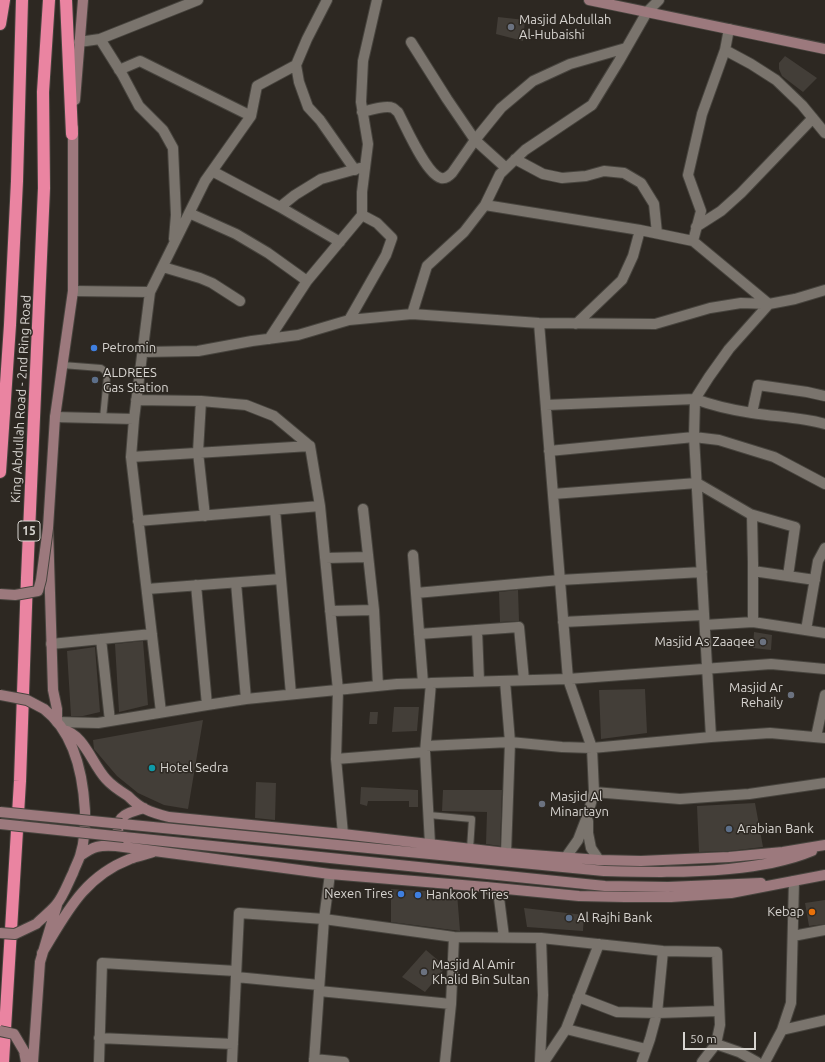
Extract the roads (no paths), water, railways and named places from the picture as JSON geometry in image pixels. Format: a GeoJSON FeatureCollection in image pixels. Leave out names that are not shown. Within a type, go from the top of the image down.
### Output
{"type":"FeatureCollection","features":[{"type":"Feature","properties":{"kind":"highway"},"geometry":{"type":"LineString","coordinates":[[0,24],[4,0]]}},
{"type":"Feature","properties":{"kind":"highway","name":"King Abdullah Road - 2nd Ring Road"},"geometry":{"type":"LineString","coordinates":[[0,472],[10,325],[17,181],[22,0]]}},
{"type":"Feature","properties":{"kind":"highway","name":"King Abdullah Road - 2nd Ring Road"},"geometry":{"type":"LineString","coordinates":[[3,1062],[20,782],[27,578],[44,188],[43,92],[49,0]]}},
{"type":"Feature","properties":{"kind":"highway"},"geometry":{"type":"LineString","coordinates":[[66,0],[72,134]]}},
{"type":"Feature","properties":{"kind":"main road"},"geometry":{"type":"LineString","coordinates":[[0,594],[15,595],[38,591],[41,580],[48,528],[55,417],[73,291],[72,134],[83,0]]}},
{"type":"Feature","properties":{"kind":"main road"},"geometry":{"type":"LineString","coordinates":[[589,0],[825,49]]}},
{"type":"Feature","properties":{"kind":"main road"},"geometry":{"type":"LineString","coordinates":[[48,528],[53,690],[60,726]]}},
{"type":"Feature","properties":{"kind":"main road"},"geometry":{"type":"LineString","coordinates":[[0,695],[27,700],[50,714],[60,726],[72,749],[80,770],[84,792],[86,830],[80,856],[57,904],[39,968],[32,1062]]}},
{"type":"Feature","properties":{"kind":"main road"},"geometry":{"type":"LineString","coordinates":[[60,726],[73,733],[80,741],[99,771],[114,787],[144,808],[168,817],[343,834],[506,853],[599,860],[641,861],[729,857],[783,852],[825,845]]}},
{"type":"Feature","properties":{"kind":"main road"},"geometry":{"type":"LineString","coordinates":[[140,849],[120,839],[118,834],[118,825],[120,819],[127,814],[144,808]]}},
{"type":"Feature","properties":{"kind":"main road"},"geometry":{"type":"LineString","coordinates":[[0,812],[596,870],[644,872],[697,872],[769,864],[798,857],[825,845]]}},
{"type":"Feature","properties":{"kind":"main road"},"geometry":{"type":"LineString","coordinates":[[0,824],[605,886],[668,887],[760,882],[789,883]]}},
{"type":"Feature","properties":{"kind":"main road"},"geometry":{"type":"LineString","coordinates":[[80,856],[95,847],[103,845],[330,874],[579,896],[625,898],[731,893],[825,875]]}},
{"type":"Feature","properties":{"kind":"main road"},"geometry":{"type":"LineString","coordinates":[[42,953],[77,898],[92,882],[102,874],[130,859],[158,851]]}},
{"type":"Feature","properties":{"kind":"main road"},"geometry":{"type":"LineString","coordinates":[[0,933],[15,934],[36,924],[57,904]]}},
{"type":"Feature","properties":{"kind":"main road"},"geometry":{"type":"LineString","coordinates":[[0,1031],[14,1034],[24,1051],[26,1062]]}},
{"type":"Feature","properties":{"kind":"street"},"geometry":{"type":"LineString","coordinates":[[79,42],[100,39],[198,0]]}},
{"type":"Feature","properties":{"kind":"street"},"geometry":{"type":"LineString","coordinates":[[326,0],[296,65],[299,82],[308,107],[320,120],[355,170]]}},
{"type":"Feature","properties":{"kind":"street"},"geometry":{"type":"LineString","coordinates":[[269,339],[307,281],[362,215],[362,192],[368,144],[361,102],[363,61],[377,0]]}},
{"type":"Feature","properties":{"kind":"street"},"geometry":{"type":"LineString","coordinates":[[412,314],[427,266],[464,232],[485,205],[500,174],[515,159],[525,150],[592,105],[646,12],[659,0]]}},
{"type":"Feature","properties":{"kind":"street"},"geometry":{"type":"LineString","coordinates":[[693,241],[701,211],[688,175],[702,114],[725,50],[729,29]]}},
{"type":"Feature","properties":{"kind":"street"},"geometry":{"type":"LineString","coordinates":[[100,39],[139,106],[163,130],[173,148],[176,215],[173,246]]}},
{"type":"Feature","properties":{"kind":"street"},"geometry":{"type":"LineString","coordinates":[[411,42],[475,140],[506,168]]}},
{"type":"Feature","properties":{"kind":"street"},"geometry":{"type":"LineString","coordinates":[[362,112],[385,107],[391,107],[398,112],[423,160],[437,176],[443,178],[448,177],[501,108],[534,81],[570,64],[626,48]]}},
{"type":"Feature","properties":{"kind":"street"},"geometry":{"type":"LineString","coordinates":[[725,50],[776,80],[802,106],[825,133]]}},
{"type":"Feature","properties":{"kind":"street"},"geometry":{"type":"LineString","coordinates":[[119,70],[140,61],[251,116]]}},
{"type":"Feature","properties":{"kind":"street"},"geometry":{"type":"LineString","coordinates":[[161,712],[131,457],[136,400],[150,292],[205,181],[251,116],[257,86],[296,65]]}},
{"type":"Feature","properties":{"kind":"street"},"geometry":{"type":"LineString","coordinates":[[696,227],[721,211],[741,193],[813,118]]}},
{"type":"Feature","properties":{"kind":"street"},"geometry":{"type":"LineString","coordinates":[[515,159],[543,174],[562,178],[586,176],[604,171],[624,173],[641,183],[654,204],[657,234]]}},
{"type":"Feature","properties":{"kind":"street"},"geometry":{"type":"LineString","coordinates":[[280,207],[295,195],[321,179],[366,167]]}},
{"type":"Feature","properties":{"kind":"street"},"geometry":{"type":"LineString","coordinates":[[212,171],[280,207],[340,242]]}},
{"type":"Feature","properties":{"kind":"street"},"geometry":{"type":"LineString","coordinates":[[485,205],[640,230],[693,241],[769,304]]}},
{"type":"Feature","properties":{"kind":"street"},"geometry":{"type":"LineString","coordinates":[[189,213],[236,234],[268,253],[307,281]]}},
{"type":"Feature","properties":{"kind":"street"},"geometry":{"type":"LineString","coordinates":[[349,320],[386,255],[392,238],[377,223],[362,215]]}},
{"type":"Feature","properties":{"kind":"street"},"geometry":{"type":"LineString","coordinates":[[576,324],[622,280],[633,256],[640,230]]}},
{"type":"Feature","properties":{"kind":"street"},"geometry":{"type":"LineString","coordinates":[[162,267],[212,283],[240,301]]}},
{"type":"Feature","properties":{"kind":"street"},"geometry":{"type":"LineString","coordinates":[[143,352],[198,351],[298,335],[349,320],[412,314],[539,323],[655,324],[710,308],[741,303],[769,304],[795,299],[825,290]]}},
{"type":"Feature","properties":{"kind":"street"},"geometry":{"type":"LineString","coordinates":[[73,291],[150,292]]}},
{"type":"Feature","properties":{"kind":"street"},"geometry":{"type":"LineString","coordinates":[[712,737],[694,437],[695,399],[729,349],[769,304]]}},
{"type":"Feature","properties":{"kind":"street"},"geometry":{"type":"LineString","coordinates":[[539,323],[568,679],[592,748],[594,792],[588,814],[578,840],[566,857]]}},
{"type":"Feature","properties":{"kind":"street"},"geometry":{"type":"LineString","coordinates":[[752,413],[758,385],[825,396]]}},
{"type":"Feature","properties":{"kind":"street"},"geometry":{"type":"LineString","coordinates":[[546,405],[695,399],[714,406],[825,424]]}},
{"type":"Feature","properties":{"kind":"street"},"geometry":{"type":"LineString","coordinates":[[136,400],[201,401],[246,405],[274,416],[310,446],[320,506],[338,690],[336,759],[343,834]]}},
{"type":"Feature","properties":{"kind":"street"},"geometry":{"type":"LineString","coordinates":[[201,401],[198,452],[205,516]]}},
{"type":"Feature","properties":{"kind":"street"},"geometry":{"type":"LineString","coordinates":[[55,417],[134,419]]}},
{"type":"Feature","properties":{"kind":"street"},"geometry":{"type":"LineString","coordinates":[[549,450],[694,437],[719,440],[774,457],[825,484]]}},
{"type":"Feature","properties":{"kind":"street"},"geometry":{"type":"LineString","coordinates":[[131,457],[310,446]]}},
{"type":"Feature","properties":{"kind":"street"},"geometry":{"type":"LineString","coordinates":[[553,494],[697,483],[750,514],[795,527],[788,576]]}},
{"type":"Feature","properties":{"kind":"street"},"geometry":{"type":"LineString","coordinates":[[138,521],[320,506]]}},
{"type":"Feature","properties":{"kind":"street"},"geometry":{"type":"LineString","coordinates":[[363,509],[374,610],[378,686]]}},
{"type":"Feature","properties":{"kind":"street"},"geometry":{"type":"LineString","coordinates":[[275,510],[292,694]]}},
{"type":"Feature","properties":{"kind":"street"},"geometry":{"type":"LineString","coordinates":[[750,514],[752,515],[752,622]]}},
{"type":"Feature","properties":{"kind":"street"},"geometry":{"type":"LineString","coordinates":[[806,630],[815,580],[825,548]]}},
{"type":"Feature","properties":{"kind":"street"},"geometry":{"type":"LineString","coordinates":[[413,554],[419,634],[427,683],[426,749],[430,844]]}},
{"type":"Feature","properties":{"kind":"street"},"geometry":{"type":"LineString","coordinates":[[325,558],[368,557]]}},
{"type":"Feature","properties":{"kind":"street"},"geometry":{"type":"LineString","coordinates":[[753,571],[815,580]]}},
{"type":"Feature","properties":{"kind":"street"},"geometry":{"type":"LineString","coordinates":[[416,593],[560,580],[702,572]]}},
{"type":"Feature","properties":{"kind":"street"},"geometry":{"type":"LineString","coordinates":[[147,589],[281,579]]}},
{"type":"Feature","properties":{"kind":"street"},"geometry":{"type":"LineString","coordinates":[[236,583],[246,699]]}},
{"type":"Feature","properties":{"kind":"street"},"geometry":{"type":"LineString","coordinates":[[196,585],[207,705]]}},
{"type":"Feature","properties":{"kind":"street"},"geometry":{"type":"LineString","coordinates":[[330,611],[374,610]]}},
{"type":"Feature","properties":{"kind":"street"},"geometry":{"type":"LineString","coordinates":[[563,622],[705,620],[752,622],[825,633]]}},
{"type":"Feature","properties":{"kind":"street"},"geometry":{"type":"LineString","coordinates":[[419,634],[519,627],[524,680]]}},
{"type":"Feature","properties":{"kind":"street"},"geometry":{"type":"LineString","coordinates":[[477,630],[479,682]]}},
{"type":"Feature","properties":{"kind":"street"},"geometry":{"type":"LineString","coordinates":[[51,644],[152,634]]}},
{"type":"Feature","properties":{"kind":"street"},"geometry":{"type":"LineString","coordinates":[[101,639],[110,721]]}},
{"type":"Feature","properties":{"kind":"street"},"geometry":{"type":"LineString","coordinates":[[60,726],[98,723],[246,699],[397,684],[568,679],[771,664],[825,668]]}},
{"type":"Feature","properties":{"kind":"street"},"geometry":{"type":"LineString","coordinates":[[506,681],[510,742],[506,853]]}},
{"type":"Feature","properties":{"kind":"street"},"geometry":{"type":"LineString","coordinates":[[336,759],[426,749],[510,742],[592,748],[770,733],[821,737],[825,695]]}},
{"type":"Feature","properties":{"kind":"street"},"geometry":{"type":"LineString","coordinates":[[594,792],[680,799],[749,794],[825,783]]}},
{"type":"Feature","properties":{"kind":"street"},"geometry":{"type":"LineString","coordinates":[[588,814],[588,833],[591,848],[599,860]]}},
{"type":"Feature","properties":{"kind":"street"},"geometry":{"type":"LineString","coordinates":[[330,874],[324,919],[314,1060],[344,1062]]}},
{"type":"Feature","properties":{"kind":"street"},"geometry":{"type":"LineString","coordinates":[[765,1062],[782,1030],[791,1003],[793,936],[789,883]]}},
{"type":"Feature","properties":{"kind":"street"},"geometry":{"type":"LineString","coordinates":[[486,887],[499,898],[504,937]]}},
{"type":"Feature","properties":{"kind":"street"},"geometry":{"type":"LineString","coordinates":[[232,1062],[239,913],[324,919],[454,937],[541,938],[663,951],[717,952],[720,1024],[716,1044],[702,1062]]}},
{"type":"Feature","properties":{"kind":"street"},"geometry":{"type":"LineString","coordinates":[[793,936],[825,930]]}},
{"type":"Feature","properties":{"kind":"street"},"geometry":{"type":"LineString","coordinates":[[445,1062],[451,1004],[454,937]]}},
{"type":"Feature","properties":{"kind":"street"},"geometry":{"type":"LineString","coordinates":[[540,1062],[543,995],[541,938]]}},
{"type":"Feature","properties":{"kind":"street"},"geometry":{"type":"LineString","coordinates":[[544,1062],[566,1029],[599,944]]}},
{"type":"Feature","properties":{"kind":"street"},"geometry":{"type":"LineString","coordinates":[[642,1062],[657,1013],[663,951]]}},
{"type":"Feature","properties":{"kind":"street"},"geometry":{"type":"LineString","coordinates":[[99,1062],[102,963],[236,974],[319,988],[451,1004]]}},
{"type":"Feature","properties":{"kind":"street"},"geometry":{"type":"LineString","coordinates":[[578,997],[617,1012],[657,1013],[719,1011]]}},
{"type":"Feature","properties":{"kind":"street"},"geometry":{"type":"LineString","coordinates":[[782,1030],[825,1020]]}},
{"type":"Feature","properties":{"kind":"street"},"geometry":{"type":"LineString","coordinates":[[566,1029],[646,1049]]}},
{"type":"Feature","properties":{"kind":"street"},"geometry":{"type":"LineString","coordinates":[[100,1038],[233,1044]]}},
{"type":"Feature","properties":{"kind":"street"},"geometry":{"type":"LineString","coordinates":[[716,1044],[739,1052],[757,1062]]}},
{"type":"Feature","properties":{"kind":"lane"},"geometry":{"type":"LineString","coordinates":[[62,365],[101,368],[105,371],[107,377],[103,418]]}},
{"type":"Feature","properties":{"kind":"lane"},"geometry":{"type":"LineString","coordinates":[[429,815],[472,819],[470,849]]}},
{"type":"Feature","properties":{"kind":"place","name":"Masjid Abdullah Al-Hubaishi"},"geometry":{"type":"Point","coordinates":[511,27]}},
{"type":"Feature","properties":{"kind":"place","name":"Petromin"},"geometry":{"type":"Point","coordinates":[94,348]}},
{"type":"Feature","properties":{"kind":"place","name":"ALDREES Gas Station"},"geometry":{"type":"Point","coordinates":[95,380]}},
{"type":"Feature","properties":{"kind":"place","name":"Masjid As Zaaqee"},"geometry":{"type":"Point","coordinates":[763,642]}},
{"type":"Feature","properties":{"kind":"place","name":"Masjid Ar Rehaily"},"geometry":{"type":"Point","coordinates":[791,695]}},
{"type":"Feature","properties":{"kind":"place","name":"Hotel Sedra"},"geometry":{"type":"Point","coordinates":[152,768]}},
{"type":"Feature","properties":{"kind":"place","name":"Masjid Al Minartayn"},"geometry":{"type":"Point","coordinates":[542,804]}},
{"type":"Feature","properties":{"kind":"place","name":"Arabian Bank"},"geometry":{"type":"Point","coordinates":[729,829]}},
{"type":"Feature","properties":{"kind":"place","name":"Nexen Tires"},"geometry":{"type":"Point","coordinates":[401,894]}},
{"type":"Feature","properties":{"kind":"place","name":"Hankook Tires"},"geometry":{"type":"Point","coordinates":[418,895]}},
{"type":"Feature","properties":{"kind":"place","name":"Kebap"},"geometry":{"type":"Point","coordinates":[812,912]}},
{"type":"Feature","properties":{"kind":"place","name":"Al Rajhi Bank"},"geometry":{"type":"Point","coordinates":[569,918]}},
{"type":"Feature","properties":{"kind":"place","name":"Masjid Al Amir Khalid Bin Sultan"},"geometry":{"type":"Point","coordinates":[424,972]}}]}
